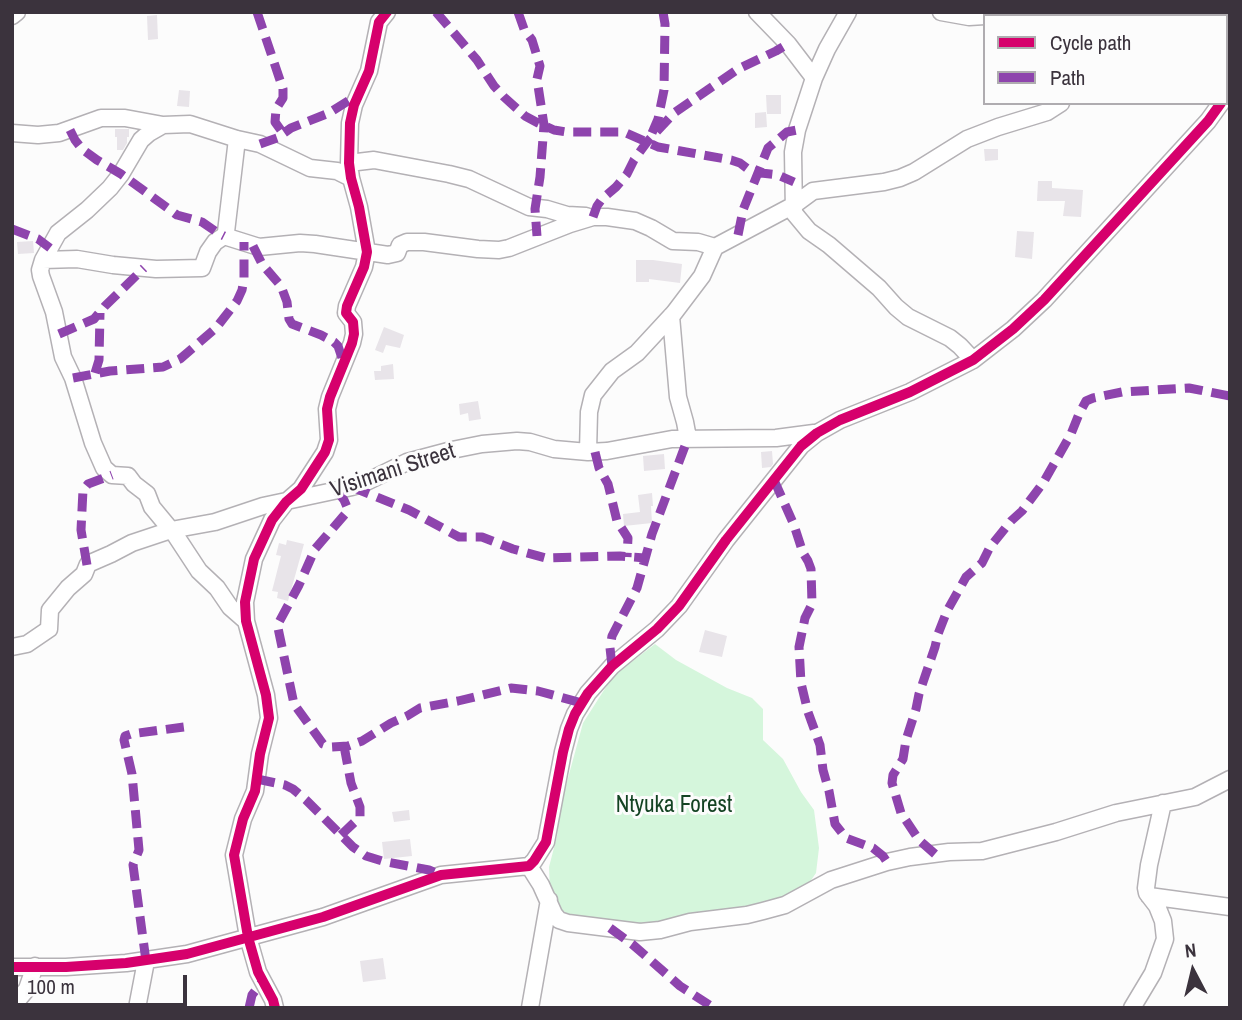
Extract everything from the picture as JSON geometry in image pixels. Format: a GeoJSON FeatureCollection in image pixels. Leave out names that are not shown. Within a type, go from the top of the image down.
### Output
{"type":"FeatureCollection","features":[{"type":"Feature","properties":{"kind":"street"},"geometry":{"type":"LineString","coordinates":[[12,16],[17,12]]}},
{"type":"Feature","properties":{"kind":"street"},"geometry":{"type":"LineString","coordinates":[[275,1008],[258,972],[248,937],[234,855],[243,819],[255,791],[269,714],[246,621],[245,602],[254,559],[272,520],[301,489],[325,452],[329,440],[327,409],[330,397],[355,334],[353,322],[346,313],[347,306],[367,252],[350,171],[351,123],[354,105],[369,72],[379,22],[387,12]]}},
{"type":"Feature","properties":{"kind":"street"},"geometry":{"type":"LineString","coordinates":[[757,12],[788,44],[814,78]]}},
{"type":"Feature","properties":{"kind":"street"},"geometry":{"type":"LineString","coordinates":[[848,12],[814,78],[797,130],[793,152],[794,213],[809,232],[829,245],[908,317],[950,338],[973,360]]}},
{"type":"Feature","properties":{"kind":"street"},"geometry":{"type":"LineString","coordinates":[[941,12],[970,17],[983,16]]}},
{"type":"Feature","properties":{"kind":"street"},"geometry":{"type":"LineString","coordinates":[[588,452],[589,412],[598,386],[612,371],[637,353],[671,316],[702,276],[715,247],[817,190],[900,178],[967,139],[1047,112],[1058,105]]}},
{"type":"Feature","properties":{"kind":"street"},"geometry":{"type":"LineString","coordinates":[[12,967],[66,967],[146,961],[187,954],[323,916],[442,876],[529,866],[546,842],[569,729],[588,693],[678,606],[726,540],[801,446],[840,420],[910,392],[973,360],[1013,329],[1044,300],[1220,105]]}},
{"type":"Feature","properties":{"kind":"street"},"geometry":{"type":"LineString","coordinates":[[12,133],[59,133],[101,118],[125,118],[163,125],[190,124],[267,147],[304,166],[337,172],[350,171],[374,160],[449,174],[470,179],[529,207],[567,215],[635,221],[673,241],[698,242],[715,247]]}},
{"type":"Feature","properties":{"kind":"street"},"geometry":{"type":"LineString","coordinates":[[163,125],[141,140],[116,182],[87,210],[61,229],[43,260],[41,276],[54,312],[61,351],[77,388],[93,443],[104,468],[112,475],[129,477],[147,494],[152,507],[199,571],[246,621]]}},
{"type":"Feature","properties":{"kind":"street"},"geometry":{"type":"LineString","coordinates":[[43,260],[77,259],[156,269],[202,268],[211,248],[224,236],[237,139]]}},
{"type":"Feature","properties":{"kind":"street"},"geometry":{"type":"LineString","coordinates":[[224,236],[259,247],[300,243],[393,254],[398,252],[401,244],[407,242],[499,250],[554,229],[593,218]]}},
{"type":"Feature","properties":{"kind":"street"},"geometry":{"type":"LineString","coordinates":[[671,316],[678,397],[688,438]]}},
{"type":"Feature","properties":{"kind":"street","name":"Visimani Street"},"geometry":{"type":"LineString","coordinates":[[12,647],[27,644],[49,629],[50,610],[92,561],[171,530],[215,522],[263,506],[362,484],[407,462],[505,441],[530,442],[554,449],[588,452],[688,438],[776,438],[817,433]]}},
{"type":"Feature","properties":{"kind":"street"},"geometry":{"type":"LineString","coordinates":[[529,866],[559,920],[640,932],[660,930],[690,922],[747,915],[785,905],[831,880],[887,862],[948,852],[982,851],[1116,813],[1195,797],[1230,779]]}},
{"type":"Feature","properties":{"kind":"street"},"geometry":{"type":"LineString","coordinates":[[1132,1008],[1153,973],[1165,939],[1163,921],[1146,888],[1163,803]]}},
{"type":"Feature","properties":{"kind":"street"},"geometry":{"type":"LineString","coordinates":[[1150,896],[1230,907]]}},
{"type":"Feature","properties":{"kind":"street"},"geometry":{"type":"LineString","coordinates":[[530,1008],[549,900]]}},
{"type":"Feature","properties":{"kind":"street"},"geometry":{"type":"LineString","coordinates":[[137,1008],[146,961]]}},
{"type":"Feature","properties":{"kind":"street"},"geometry":{"type":"LineString","coordinates":[[12,1007],[27,989],[35,967]]}},
{"type":"Feature","properties":{"kind":"green space","name":"Ntyuka Forest"},"geometry":{"type":"Polygon","coordinates":[[[655,644],[676,660],[727,688],[752,698],[763,709],[763,740],[783,759],[814,810],[819,848],[816,873],[803,892],[783,902],[664,926],[578,920],[558,908],[550,892],[549,867],[557,836],[559,811],[583,723],[613,676],[655,644]]]}},
{"type":"Feature","properties":{"kind":"building"},"geometry":{"type":"Polygon","coordinates":[[[157,15],[158,39],[148,40],[147,16],[157,15]]]}},
{"type":"Feature","properties":{"kind":"building"},"geometry":{"type":"Polygon","coordinates":[[[179,90],[190,91],[189,107],[177,106],[179,90]]]}},
{"type":"Feature","properties":{"kind":"building"},"geometry":{"type":"Polygon","coordinates":[[[766,95],[781,95],[781,114],[767,114],[766,95]]]}},
{"type":"Feature","properties":{"kind":"building"},"geometry":{"type":"Polygon","coordinates":[[[766,112],[767,127],[755,128],[755,113],[766,112]]]}},
{"type":"Feature","properties":{"kind":"building"},"geometry":{"type":"Polygon","coordinates":[[[115,129],[129,129],[129,137],[123,150],[117,150],[115,129]]]}},
{"type":"Feature","properties":{"kind":"building"},"geometry":{"type":"Polygon","coordinates":[[[984,149],[998,149],[998,160],[985,161],[984,149]]]}},
{"type":"Feature","properties":{"kind":"building"},"geometry":{"type":"Polygon","coordinates":[[[1038,181],[1052,181],[1052,188],[1083,190],[1081,217],[1063,216],[1065,201],[1037,201],[1038,181]]]}},
{"type":"Feature","properties":{"kind":"building"},"geometry":{"type":"Polygon","coordinates":[[[1017,231],[1034,232],[1032,259],[1015,257],[1017,231]]]}},
{"type":"Feature","properties":{"kind":"building"},"geometry":{"type":"Polygon","coordinates":[[[33,241],[34,253],[18,254],[17,242],[33,241]]]}},
{"type":"Feature","properties":{"kind":"building"},"geometry":{"type":"Polygon","coordinates":[[[636,260],[682,264],[680,283],[649,279],[649,282],[636,282],[636,260]]]}},
{"type":"Feature","properties":{"kind":"building"},"geometry":{"type":"Polygon","coordinates":[[[384,327],[404,335],[400,348],[386,345],[383,353],[375,350],[384,327]]]}},
{"type":"Feature","properties":{"kind":"building"},"geometry":{"type":"Polygon","coordinates":[[[393,364],[394,379],[375,380],[374,371],[381,371],[381,366],[393,364]]]}},
{"type":"Feature","properties":{"kind":"building"},"geometry":{"type":"Polygon","coordinates":[[[478,401],[481,419],[469,421],[468,413],[460,415],[459,404],[478,401]]]}},
{"type":"Feature","properties":{"kind":"building"},"geometry":{"type":"Polygon","coordinates":[[[772,451],[773,464],[771,467],[762,468],[761,452],[772,451]]]}},
{"type":"Feature","properties":{"kind":"building"},"geometry":{"type":"Polygon","coordinates":[[[664,454],[665,469],[644,471],[643,456],[664,454]]]}},
{"type":"Feature","properties":{"kind":"building"},"geometry":{"type":"Polygon","coordinates":[[[652,493],[652,523],[624,526],[623,514],[640,512],[638,495],[652,493]]]}},
{"type":"Feature","properties":{"kind":"building"},"geometry":{"type":"Polygon","coordinates":[[[287,540],[304,544],[288,601],[277,598],[278,592],[272,591],[281,556],[276,555],[279,543],[286,545],[287,540]]]}},
{"type":"Feature","properties":{"kind":"building"},"geometry":{"type":"Polygon","coordinates":[[[705,630],[727,636],[722,657],[699,652],[705,630]]]}},
{"type":"Feature","properties":{"kind":"building"},"geometry":{"type":"Polygon","coordinates":[[[409,810],[410,820],[394,822],[392,812],[409,810]]]}},
{"type":"Feature","properties":{"kind":"building"},"geometry":{"type":"Polygon","coordinates":[[[410,839],[412,856],[384,859],[382,842],[410,839]]]}},
{"type":"Feature","properties":{"kind":"building"},"geometry":{"type":"Polygon","coordinates":[[[383,958],[386,979],[363,982],[360,961],[383,958]]]}},
{"type":"Feature","properties":{"kind":"marked path"},"geometry":{"type":"LineString","coordinates":[[257,12],[283,89],[283,98],[276,109],[275,122],[283,133]]}},
{"type":"Feature","properties":{"kind":"marked path"},"geometry":{"type":"LineString","coordinates":[[436,12],[504,97],[525,116],[538,123],[567,132],[624,132],[658,147],[731,160],[752,172],[778,175],[794,182]]}},
{"type":"Feature","properties":{"kind":"marked path"},"geometry":{"type":"LineString","coordinates":[[518,12],[524,29],[532,40],[540,66],[537,79],[544,125],[535,209],[537,236]]}},
{"type":"Feature","properties":{"kind":"marked path"},"geometry":{"type":"LineString","coordinates":[[652,133],[664,90],[663,12]]}},
{"type":"Feature","properties":{"kind":"marked path"},"geometry":{"type":"LineString","coordinates":[[593,217],[602,199],[627,174],[647,142],[674,113],[738,69],[788,44]]}},
{"type":"Feature","properties":{"kind":"marked path"},"geometry":{"type":"LineString","coordinates":[[260,144],[329,113],[356,96]]}},
{"type":"Feature","properties":{"kind":"marked path"},"geometry":{"type":"LineString","coordinates":[[70,130],[82,149],[97,160],[177,215],[202,222],[224,236]]}},
{"type":"Feature","properties":{"kind":"marked path"},"geometry":{"type":"LineString","coordinates":[[738,235],[743,210],[768,148],[787,132],[797,130]]}},
{"type":"Feature","properties":{"kind":"marked path"},"geometry":{"type":"LineString","coordinates":[[12,229],[38,239],[50,248]]}},
{"type":"Feature","properties":{"kind":"marked path"},"geometry":{"type":"LineString","coordinates":[[73,378],[110,371],[163,367],[180,359],[216,328],[237,301],[244,279],[244,242]]}},
{"type":"Feature","properties":{"kind":"marked path"},"geometry":{"type":"LineString","coordinates":[[253,246],[262,264],[281,286],[292,324],[334,342],[344,364]]}},
{"type":"Feature","properties":{"kind":"marked path"},"geometry":{"type":"LineString","coordinates":[[59,334],[94,319],[144,268]]}},
{"type":"Feature","properties":{"kind":"marked path"},"geometry":{"type":"LineString","coordinates":[[95,373],[99,360],[100,313]]}},
{"type":"Feature","properties":{"kind":"marked path"},"geometry":{"type":"LineString","coordinates":[[935,854],[919,840],[901,813],[892,783],[893,775],[903,759],[906,740],[938,634],[966,577],[982,563],[990,547],[1043,483],[1086,401],[1122,392],[1189,388],[1230,396]]}},
{"type":"Feature","properties":{"kind":"marked path"},"geometry":{"type":"LineString","coordinates":[[612,666],[612,636],[637,588],[652,534],[688,438]]}},
{"type":"Feature","properties":{"kind":"marked path"},"geometry":{"type":"LineString","coordinates":[[595,452],[599,468],[608,484],[617,521],[628,538],[627,557]]}},
{"type":"Feature","properties":{"kind":"marked path"},"geometry":{"type":"LineString","coordinates":[[87,565],[81,530],[83,490],[88,484],[112,475]]}},
{"type":"Feature","properties":{"kind":"marked path"},"geometry":{"type":"LineString","coordinates":[[774,480],[811,569],[812,604],[805,618],[799,647],[801,683],[820,745],[835,824],[846,838],[873,848],[887,862]]}},
{"type":"Feature","properties":{"kind":"marked path"},"geometry":{"type":"LineString","coordinates":[[352,487],[409,510],[459,537],[482,537],[546,558],[645,558]]}},
{"type":"Feature","properties":{"kind":"marked path"},"geometry":{"type":"LineString","coordinates":[[337,491],[347,507],[346,513],[315,549],[278,624],[294,704],[323,744],[331,747],[348,746],[362,741],[420,708],[511,688],[538,691],[582,703]]}},
{"type":"Feature","properties":{"kind":"marked path"},"geometry":{"type":"LineString","coordinates":[[146,961],[133,865],[139,850],[132,774],[124,740],[125,736],[131,734],[191,726]]}},
{"type":"Feature","properties":{"kind":"marked path"},"geometry":{"type":"LineString","coordinates":[[341,835],[360,817],[360,807],[351,783],[344,746]]}},
{"type":"Feature","properties":{"kind":"marked path"},"geometry":{"type":"LineString","coordinates":[[257,779],[293,789],[353,847],[366,856],[441,875]]}},
{"type":"Feature","properties":{"kind":"marked path"},"geometry":{"type":"LineString","coordinates":[[610,928],[680,986],[714,1008]]}},
{"type":"Feature","properties":{"kind":"marked path"},"geometry":{"type":"LineString","coordinates":[[249,1008],[252,995],[262,982]]}},
{"type":"Feature","properties":{"kind":"cycle path"},"geometry":{"type":"LineString","coordinates":[[275,1008],[258,972],[248,937],[234,855],[243,819],[255,791],[269,718],[266,695],[246,621],[245,602],[254,559],[272,520],[301,489],[325,452],[329,440],[327,409],[354,334],[353,322],[346,313],[347,306],[364,267],[367,252],[349,163],[350,123],[354,105],[369,71],[379,22],[387,12]]}},
{"type":"Feature","properties":{"kind":"cycle path"},"geometry":{"type":"LineString","coordinates":[[12,967],[126,963],[187,954],[323,917],[441,875],[529,866],[546,842],[569,729],[588,693],[612,666],[657,629],[679,606],[726,540],[801,446],[840,420],[910,392],[973,360],[1013,329],[1044,300],[1208,121],[1220,105]]}}]}
